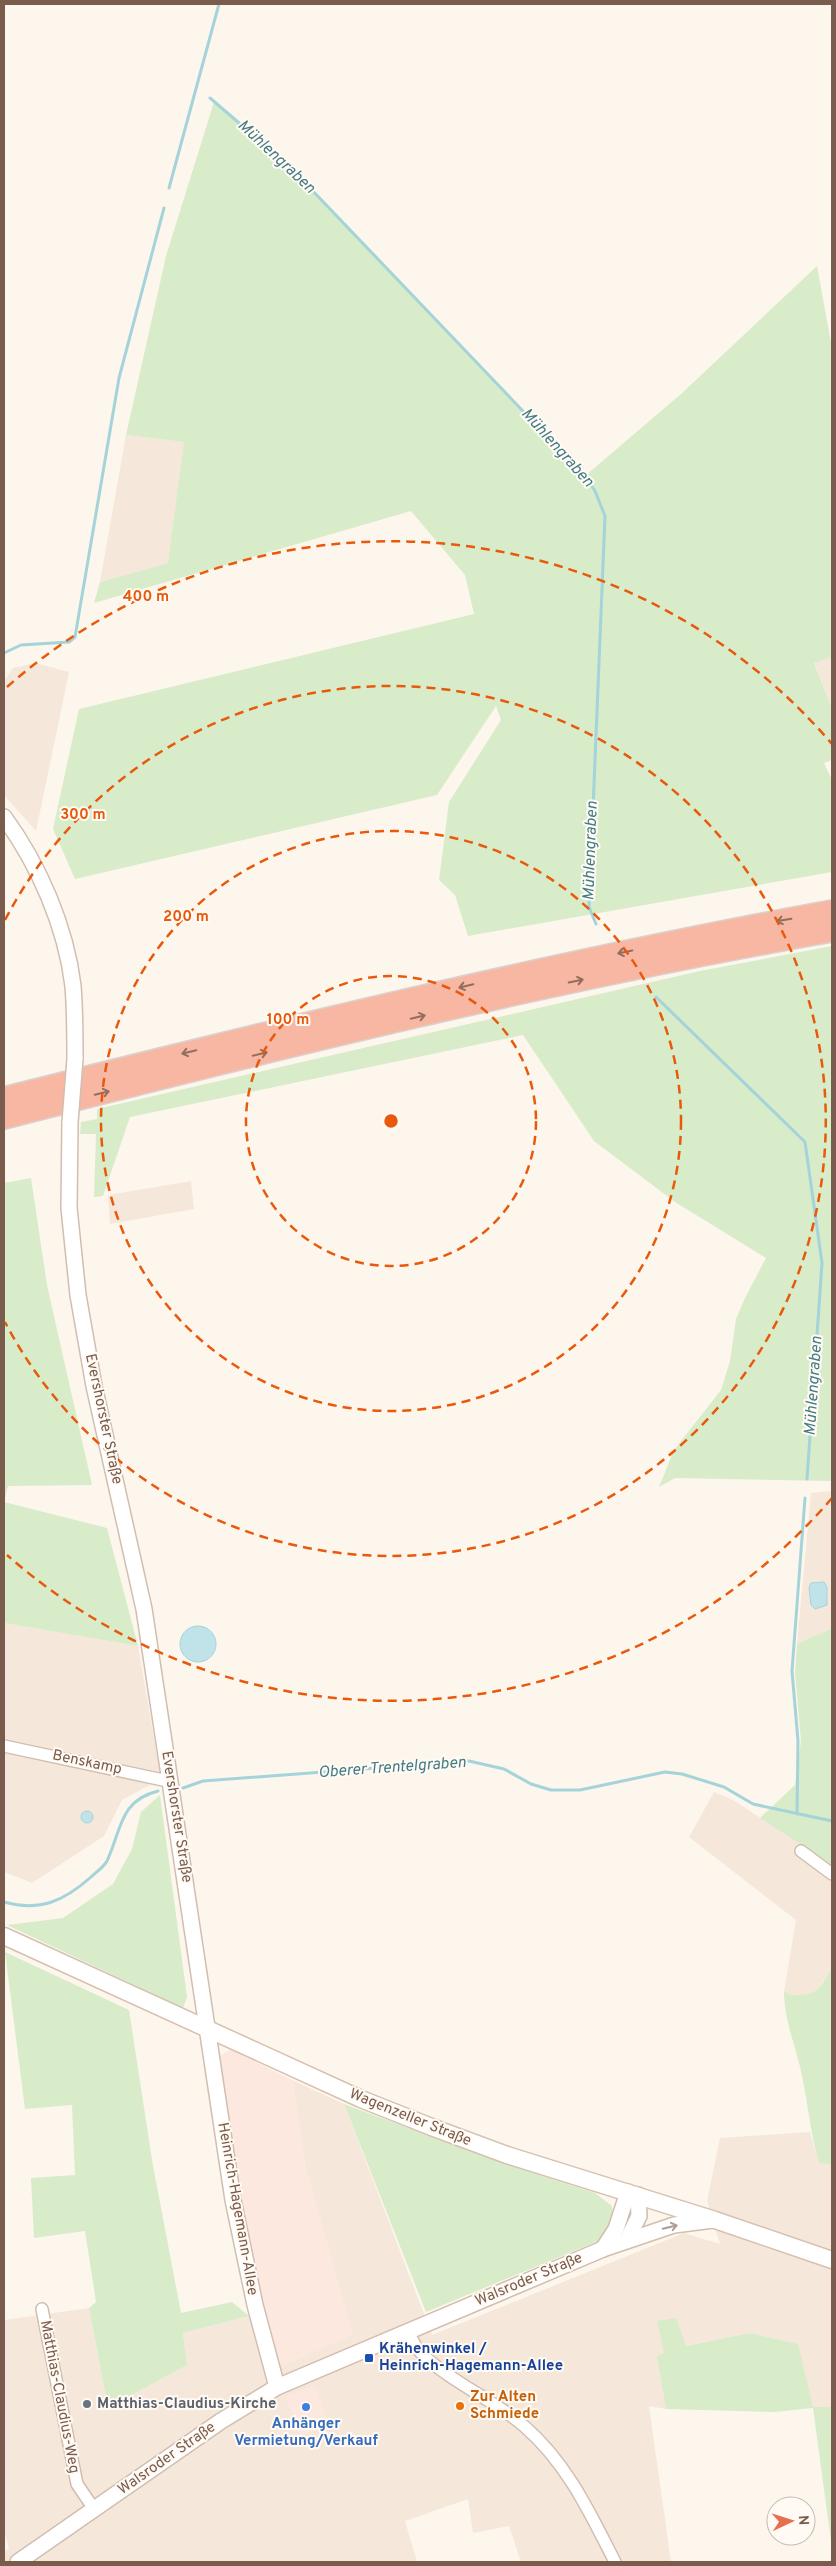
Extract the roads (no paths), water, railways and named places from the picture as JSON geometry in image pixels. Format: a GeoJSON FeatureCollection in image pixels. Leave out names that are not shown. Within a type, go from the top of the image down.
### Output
{"type":"FeatureCollection","features":[{"type":"Feature","properties":{"kind":"highway"},"geometry":{"type":"LineString","coordinates":[[4,1098],[272,1031],[484,982],[716,933],[832,911]]}},
{"type":"Feature","properties":{"kind":"highway"},"geometry":{"type":"LineString","coordinates":[[4,1118],[498,998],[719,951],[832,931]]}},
{"type":"Feature","properties":{"kind":"main road","name":"Wagenzeller Straße"},"geometry":{"type":"LineString","coordinates":[[4,1936],[361,2099],[434,2128],[507,2155],[715,2220],[832,2260]]}},
{"type":"Feature","properties":{"kind":"street","name":"Evershorster Straße"},"geometry":{"type":"LineString","coordinates":[[4,817],[41,880],[60,932],[72,984],[75,1059],[70,1122],[69,1208],[78,1295],[94,1386],[144,1608],[207,2030]]}},
{"type":"Feature","properties":{"kind":"street","name":"Benskamp"},"geometry":{"type":"LineString","coordinates":[[4,1746],[170,1780]]}},
{"type":"Feature","properties":{"kind":"street"},"geometry":{"type":"LineString","coordinates":[[801,1851],[832,1874]]}},
{"type":"Feature","properties":{"kind":"street","name":"Heinrich-Hagemann-Allee"},"geometry":{"type":"LineString","coordinates":[[207,2030],[238,2227],[255,2305],[277,2387]]}},
{"type":"Feature","properties":{"kind":"street"},"geometry":{"type":"LineString","coordinates":[[627,2240],[639,2216],[633,2194]]}},
{"type":"Feature","properties":{"kind":"street"},"geometry":{"type":"LineString","coordinates":[[603,2249],[616,2230],[633,2194]]}},
{"type":"Feature","properties":{"kind":"street","name":"Walsroder Straße"},"geometry":{"type":"LineString","coordinates":[[18,2562],[245,2405],[277,2387],[603,2249],[674,2225],[715,2220]]}},
{"type":"Feature","properties":{"kind":"street","name":"Matthias-Claudius-Weg"},"geometry":{"type":"LineString","coordinates":[[42,2309],[77,2484],[94,2509]]}},
{"type":"Feature","properties":{"kind":"street"},"geometry":{"type":"LineString","coordinates":[[408,2331],[424,2356],[513,2417],[545,2445],[567,2474],[615,2562]]}},
{"type":"Feature","properties":{"kind":"water"},"geometry":{"type":"Polygon","coordinates":[[[824,1582],[827,1587],[827,1605],[815,1609],[811,1605],[809,1588],[811,1583],[824,1582]]]}},
{"type":"Feature","properties":{"kind":"water"},"geometry":{"type":"Polygon","coordinates":[[[198,1626],[211,1631],[216,1644],[211,1657],[198,1662],[185,1657],[180,1644],[185,1631],[198,1626]]]}},
{"type":"Feature","properties":{"kind":"water"},"geometry":{"type":"Polygon","coordinates":[[[85,1811],[89,1811],[93,1817],[89,1823],[85,1823],[81,1819],[81,1815],[85,1811]]]}},
{"type":"Feature","properties":{"kind":"waterway"},"geometry":{"type":"LineString","coordinates":[[169,188],[219,4]]}},
{"type":"Feature","properties":{"kind":"waterway","name":"Mühlengraben"},"geometry":{"type":"LineString","coordinates":[[210,98],[289,166],[585,476],[595,491],[605,516],[589,907],[596,924]]}},
{"type":"Feature","properties":{"kind":"waterway"},"geometry":{"type":"LineString","coordinates":[[4,653],[21,645],[69,642],[75,637],[119,378],[164,208]]}},
{"type":"Feature","properties":{"kind":"waterway","name":"Mühlengraben"},"geometry":{"type":"LineString","coordinates":[[656,997],[805,1142],[822,1263],[807,1479]]}},
{"type":"Feature","properties":{"kind":"waterway","name":"Mühlengraben"},"geometry":{"type":"LineString","coordinates":[[797,1814],[798,1741],[792,1671],[805,1498]]}},
{"type":"Feature","properties":{"kind":"waterway","name":"Oberer Trentelgraben"},"geometry":{"type":"LineString","coordinates":[[183,1788],[203,1781],[469,1761],[504,1769],[531,1784],[551,1790],[580,1790],[665,1772],[682,1774],[724,1787],[753,1804],[832,1821]]}},
{"type":"Feature","properties":{"kind":"waterway","name":"Oberer Trentelgraben"},"geometry":{"type":"LineString","coordinates":[[4,1902],[17,1905],[40,1905],[61,1898],[81,1885],[106,1863],[119,1827],[129,1809],[145,1796],[158,1791]]}},
{"type":"Feature","properties":{"kind":"place","name":"Krähenwinkel / Heinrich-Hagemann-Allee"},"geometry":{"type":"Point","coordinates":[369,2358]}},
{"type":"Feature","properties":{"kind":"place","name":"Matthias-Claudius-Kirche"},"geometry":{"type":"Point","coordinates":[87,2404]}},
{"type":"Feature","properties":{"kind":"place","name":"Zur Alten Schmiede"},"geometry":{"type":"Point","coordinates":[460,2406]}},
{"type":"Feature","properties":{"kind":"place","name":"Anhänger Vermietung/Verkauf"},"geometry":{"type":"Point","coordinates":[306,2407]}}]}
